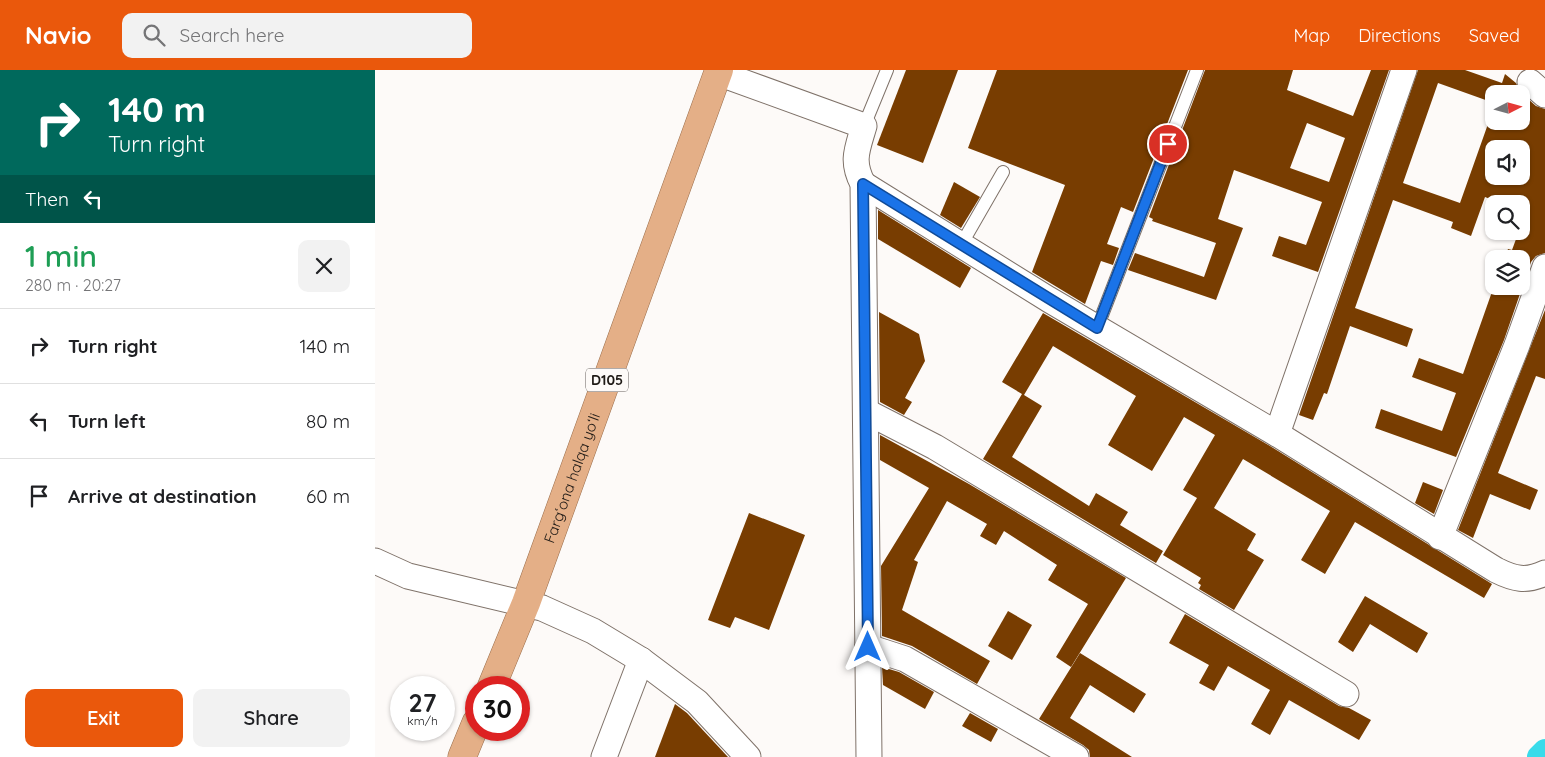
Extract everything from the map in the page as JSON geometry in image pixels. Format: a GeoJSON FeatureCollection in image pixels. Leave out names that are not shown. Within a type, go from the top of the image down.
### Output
{"type":"FeatureCollection","features":[{"type":"Feature","properties":{"kind":"highway","name":"Farg‘ona halqa yo‘li"},"geometry":{"type":"LineString","coordinates":[[496,676],[526,603],[719,71]]}},
{"type":"Feature","properties":{"kind":"highway"},"geometry":{"type":"LineString","coordinates":[[462,757],[469,741]]}},
{"type":"Feature","properties":{"kind":"street"},"geometry":{"type":"LineString","coordinates":[[1277,434],[1404,70]]}},
{"type":"Feature","properties":{"kind":"street"},"geometry":{"type":"LineString","coordinates":[[719,71],[864,126],[855,162],[863,184],[867,412],[869,757]]}},
{"type":"Feature","properties":{"kind":"street"},"geometry":{"type":"LineString","coordinates":[[863,184],[961,246],[1277,434],[1440,537],[1515,579],[1532,579],[1545,573]]}},
{"type":"Feature","properties":{"kind":"street"},"geometry":{"type":"LineString","coordinates":[[1440,537],[1517,345],[1545,267]]}},
{"type":"Feature","properties":{"kind":"street"},"geometry":{"type":"LineString","coordinates":[[867,412],[935,447],[1346,694]]}},
{"type":"Feature","properties":{"kind":"street"},"geometry":{"type":"LineString","coordinates":[[375,561],[409,576],[526,603],[593,631],[641,660],[697,702],[748,757]]}},
{"type":"Feature","properties":{"kind":"street"},"geometry":{"type":"LineString","coordinates":[[868,647],[905,659],[1076,757]]}},
{"type":"Feature","properties":{"kind":"street"},"geometry":{"type":"LineString","coordinates":[[604,757],[641,660]]}},
{"type":"Feature","properties":{"kind":"lane"},"geometry":{"type":"LineString","coordinates":[[864,126],[887,70]]}},
{"type":"Feature","properties":{"kind":"lane"},"geometry":{"type":"LineString","coordinates":[[1097,328],[1197,70]]}},
{"type":"Feature","properties":{"kind":"lane"},"geometry":{"type":"LineString","coordinates":[[961,246],[1003,172]]}},
{"type":"Feature","properties":{"kind":"building"},"geometry":{"type":"Polygon","coordinates":[[[906,70],[958,70],[923,163],[877,145],[906,70]]]}},
{"type":"Feature","properties":{"kind":"building"},"geometry":{"type":"Polygon","coordinates":[[[997,70],[1188,70],[1133,212],[1121,207],[1107,244],[1119,248],[1113,265],[1101,261],[1085,304],[1032,272],[1065,185],[968,148],[997,70]]]}},
{"type":"Feature","properties":{"kind":"building"},"geometry":{"type":"Polygon","coordinates":[[[1205,70],[1293,70],[1287,90],[1353,116],[1371,70],[1389,70],[1318,272],[1272,256],[1279,236],[1306,245],[1322,202],[1234,170],[1218,219],[1243,228],[1216,300],[1128,270],[1135,253],[1204,277],[1216,243],[1152,221],[1153,219],[1149,217],[1205,70]],[[1307,123],[1290,168],[1329,182],[1345,138],[1307,123]]]}},
{"type":"Feature","properties":{"kind":"building"},"geometry":{"type":"Polygon","coordinates":[[[1418,70],[1465,70],[1502,83],[1505,74],[1517,85],[1485,85],[1485,100],[1438,83],[1403,183],[1460,203],[1486,130],[1530,130],[1530,101],[1536,106],[1545,109],[1545,253],[1536,256],[1530,265],[1530,250],[1512,250],[1516,240],[1530,240],[1530,195],[1485,195],[1471,236],[1451,228],[1453,222],[1393,200],[1355,308],[1413,329],[1407,347],[1350,326],[1327,394],[1324,393],[1313,420],[1299,415],[1418,70]]]}},
{"type":"Feature","properties":{"kind":"building"},"geometry":{"type":"Polygon","coordinates":[[[954,182],[980,197],[961,228],[940,215],[954,182]]]}},
{"type":"Feature","properties":{"kind":"building"},"geometry":{"type":"Polygon","coordinates":[[[878,210],[971,268],[960,288],[878,239],[878,210]]]}},
{"type":"Feature","properties":{"kind":"building"},"geometry":{"type":"Polygon","coordinates":[[[1491,295],[1520,295],[1504,340],[1456,457],[1375,428],[1381,409],[1442,431],[1456,393],[1412,377],[1419,358],[1463,374],[1491,295]]]}},
{"type":"Feature","properties":{"kind":"building"},"geometry":{"type":"Polygon","coordinates":[[[1545,310],[1545,379],[1536,376],[1498,473],[1538,490],[1530,510],[1490,494],[1473,538],[1458,530],[1545,310]]]}},
{"type":"Feature","properties":{"kind":"building"},"geometry":{"type":"Polygon","coordinates":[[[879,312],[919,334],[925,361],[905,398],[912,402],[904,415],[880,402],[879,312]]]}},
{"type":"Feature","properties":{"kind":"building"},"geometry":{"type":"Polygon","coordinates":[[[1043,313],[1270,446],[1492,584],[1484,598],[1355,522],[1325,574],[1301,560],[1330,511],[1243,459],[1214,508],[1256,534],[1247,550],[1264,560],[1234,610],[1199,589],[1201,585],[1198,583],[1201,578],[1163,555],[1197,498],[1183,490],[1215,435],[1184,417],[1152,471],[1108,445],[1136,396],[1053,346],[1024,395],[1042,406],[1012,457],[1089,506],[1096,493],[1128,512],[1120,525],[1163,551],[1156,563],[983,459],[1022,394],[1002,382],[1043,313]]]}},
{"type":"Feature","properties":{"kind":"building"},"geometry":{"type":"Polygon","coordinates":[[[880,435],[969,484],[1126,578],[1071,667],[1056,657],[1088,604],[1048,580],[1057,565],[1004,531],[996,545],[980,536],[987,524],[947,501],[914,560],[918,562],[902,610],[990,661],[977,684],[912,646],[882,636],[881,566],[929,488],[880,460],[880,435]]]}},
{"type":"Feature","properties":{"kind":"building"},"geometry":{"type":"Polygon","coordinates":[[[1423,482],[1443,490],[1434,514],[1415,503],[1423,482]]]}},
{"type":"Feature","properties":{"kind":"building"},"geometry":{"type":"Polygon","coordinates":[[[749,513],[805,535],[769,630],[735,617],[730,628],[708,620],[749,513]]]}},
{"type":"Feature","properties":{"kind":"building"},"geometry":{"type":"Polygon","coordinates":[[[1365,596],[1428,633],[1417,653],[1370,624],[1353,652],[1338,642],[1365,596]]]}},
{"type":"Feature","properties":{"kind":"building"},"geometry":{"type":"Polygon","coordinates":[[[1008,611],[1032,625],[1012,660],[988,646],[1008,611]]]}},
{"type":"Feature","properties":{"kind":"building"},"geometry":{"type":"Polygon","coordinates":[[[1185,614],[1339,706],[1349,708],[1371,720],[1359,740],[1289,700],[1270,735],[1251,724],[1270,690],[1228,666],[1214,691],[1199,683],[1209,665],[1169,643],[1185,614]]]}},
{"type":"Feature","properties":{"kind":"building"},"geometry":{"type":"Polygon","coordinates":[[[1080,653],[1146,694],[1134,713],[1090,685],[1070,718],[1132,757],[1090,757],[1089,750],[1083,745],[1039,719],[1080,653]]]}},
{"type":"Feature","properties":{"kind":"building"},"geometry":{"type":"Polygon","coordinates":[[[882,667],[899,672],[934,692],[925,709],[883,685],[882,667]]]}},
{"type":"Feature","properties":{"kind":"building"},"geometry":{"type":"Polygon","coordinates":[[[675,704],[687,713],[728,757],[655,757],[675,704]]]}},
{"type":"Feature","properties":{"kind":"building"},"geometry":{"type":"Polygon","coordinates":[[[970,713],[998,729],[991,742],[962,726],[970,713]]]}},
{"type":"Feature","properties":{"kind":"waterway"},"geometry":{"type":"LineString","coordinates":[[1539,757],[1545,751]]}},
{"type":"Feature","properties":{"kind":"route"},"geometry":{"type":"LineString","coordinates":[[868,647],[867,412],[863,184],[1047,300],[1097,328],[1168,144]]}}]}
